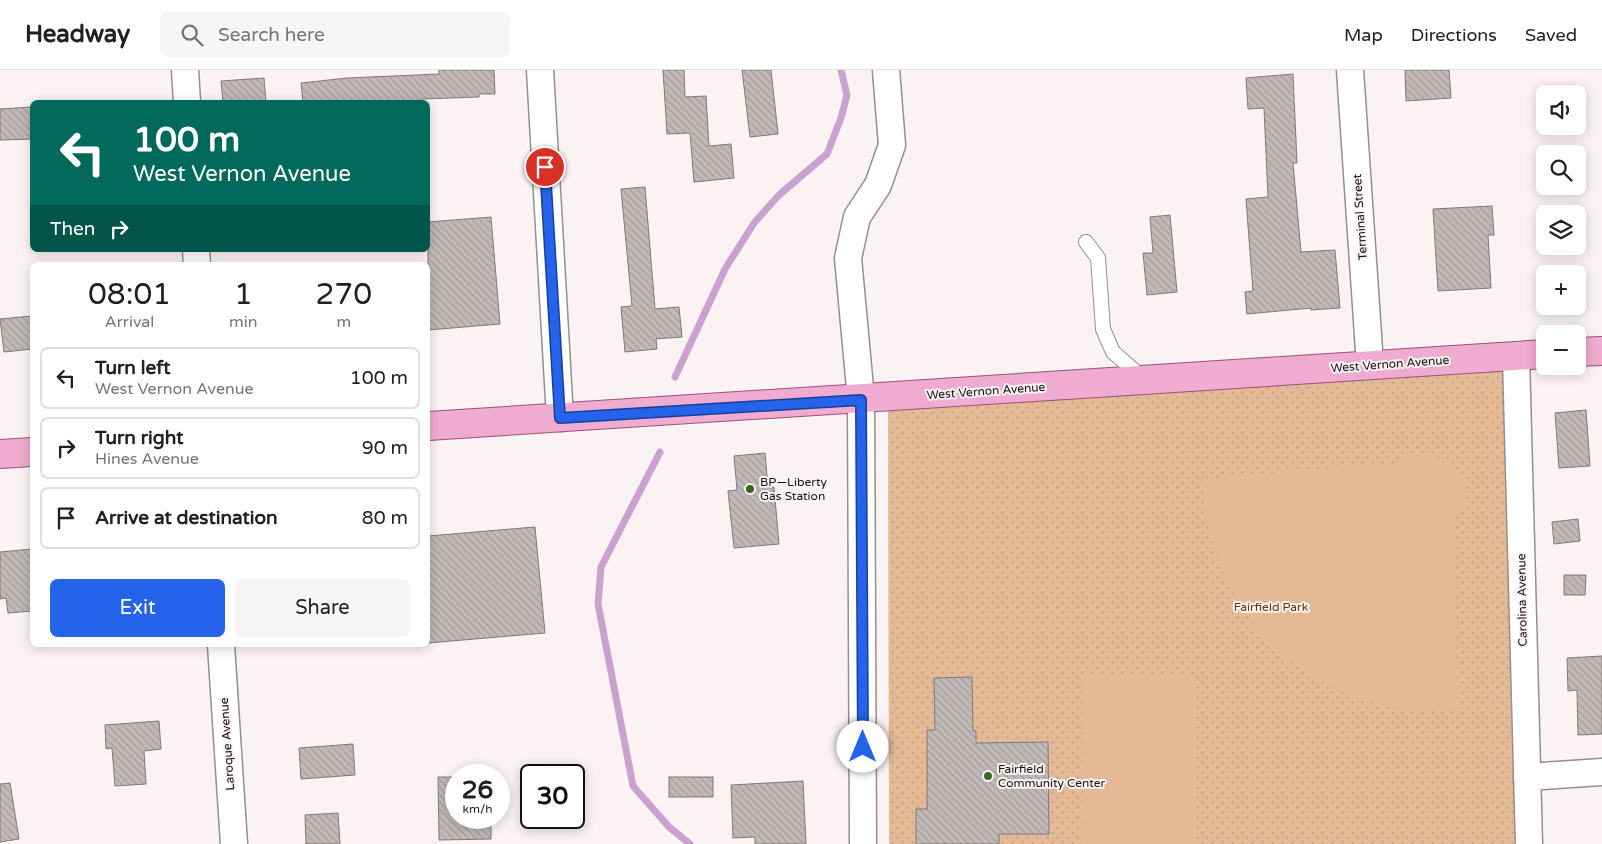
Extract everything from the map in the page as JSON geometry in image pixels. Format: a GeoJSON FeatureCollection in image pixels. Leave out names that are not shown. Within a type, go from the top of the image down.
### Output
{"type":"FeatureCollection","features":[{"type":"Feature","properties":{"kind":"main road"},"geometry":{"type":"LineString","coordinates":[[1586,352],[1602,351]]}},
{"type":"Feature","properties":{"kind":"main road","name":"West Vernon Avenue"},"geometry":{"type":"LineString","coordinates":[[430,426],[861,400],[1536,355]]}},
{"type":"Feature","properties":{"kind":"main road"},"geometry":{"type":"LineString","coordinates":[[0,454],[30,452]]}},
{"type":"Feature","properties":{"kind":"street"},"geometry":{"type":"LineString","coordinates":[[185,70],[187,100]]}},
{"type":"Feature","properties":{"kind":"street"},"geometry":{"type":"LineString","coordinates":[[540,70],[560,418]]}},
{"type":"Feature","properties":{"kind":"street"},"geometry":{"type":"LineString","coordinates":[[863,844],[861,400],[848,258],[858,217],[878,185],[892,145],[886,70]]}},
{"type":"Feature","properties":{"kind":"street","name":"Terminal Street"},"geometry":{"type":"LineString","coordinates":[[1350,70],[1370,365]]}},
{"type":"Feature","properties":{"kind":"street","name":"Carolina Avenue"},"geometry":{"type":"LineString","coordinates":[[1516,356],[1529,844]]}},
{"type":"Feature","properties":{"kind":"street","name":"Laroque Avenue"},"geometry":{"type":"LineString","coordinates":[[221,647],[234,844]]}},
{"type":"Feature","properties":{"kind":"street"},"geometry":{"type":"LineString","coordinates":[[1527,777],[1602,772]]}},
{"type":"Feature","properties":{"kind":"lane"},"geometry":{"type":"LineString","coordinates":[[1086,242],[1098,258],[1103,330],[1113,352],[1145,380]]}},
{"type":"Feature","properties":{"kind":"green space","name":"Fairfield Park"},"geometry":{"type":"Polygon","coordinates":[[[1507,357],[1516,844],[889,844],[888,391],[1507,357]]]}},
{"type":"Feature","properties":{"kind":"green space"},"geometry":{"type":"Polygon","coordinates":[[[1402,453],[1432,453],[1466,482],[1465,510],[1456,511],[1458,709],[1411,710],[1362,699],[1323,683],[1289,660],[1260,632],[1237,600],[1219,563],[1207,522],[1202,479],[1402,462],[1402,453]]]}},
{"type":"Feature","properties":{"kind":"green space"},"geometry":{"type":"Polygon","coordinates":[[[1083,676],[1195,676],[1194,844],[1082,844],[1083,676]]]}},
{"type":"Feature","properties":{"kind":"building"},"geometry":{"type":"Polygon","coordinates":[[[439,70],[494,70],[495,94],[479,94],[479,97],[422,100],[303,100],[301,83],[347,78],[439,74],[439,70]]]}},
{"type":"Feature","properties":{"kind":"building"},"geometry":{"type":"Polygon","coordinates":[[[663,70],[684,70],[685,97],[706,96],[709,146],[731,144],[734,178],[694,182],[690,133],[667,134],[663,70]]]}},
{"type":"Feature","properties":{"kind":"building"},"geometry":{"type":"Polygon","coordinates":[[[742,70],[771,70],[778,134],[750,137],[742,70]]]}},
{"type":"Feature","properties":{"kind":"building"},"geometry":{"type":"Polygon","coordinates":[[[1405,70],[1449,70],[1451,98],[1406,101],[1405,70]]]}},
{"type":"Feature","properties":{"kind":"building"},"geometry":{"type":"Polygon","coordinates":[[[1293,74],[1297,163],[1293,163],[1301,252],[1335,250],[1340,308],[1311,310],[1311,308],[1247,314],[1245,292],[1253,291],[1246,199],[1268,197],[1264,108],[1248,109],[1246,78],[1293,74]]]}},
{"type":"Feature","properties":{"kind":"building"},"geometry":{"type":"Polygon","coordinates":[[[264,78],[266,100],[223,100],[221,81],[264,78]]]}},
{"type":"Feature","properties":{"kind":"building"},"geometry":{"type":"Polygon","coordinates":[[[30,107],[30,139],[0,140],[0,109],[30,107]]]}},
{"type":"Feature","properties":{"kind":"building"},"geometry":{"type":"Polygon","coordinates":[[[645,187],[655,309],[679,307],[682,337],[656,339],[657,349],[625,352],[621,307],[632,306],[621,189],[645,187]]]}},
{"type":"Feature","properties":{"kind":"building"},"geometry":{"type":"Polygon","coordinates":[[[1492,206],[1494,235],[1488,235],[1491,288],[1438,291],[1433,209],[1492,206]]]}},
{"type":"Feature","properties":{"kind":"building"},"geometry":{"type":"Polygon","coordinates":[[[1170,215],[1177,292],[1147,295],[1143,253],[1153,253],[1150,217],[1170,215]]]}},
{"type":"Feature","properties":{"kind":"building"},"geometry":{"type":"Polygon","coordinates":[[[491,217],[500,324],[430,330],[430,262],[428,262],[428,252],[430,252],[430,222],[491,217]]]}},
{"type":"Feature","properties":{"kind":"building"},"geometry":{"type":"Polygon","coordinates":[[[30,316],[30,349],[4,352],[0,319],[30,316]]]}},
{"type":"Feature","properties":{"kind":"building"},"geometry":{"type":"Polygon","coordinates":[[[1586,410],[1590,466],[1559,468],[1555,413],[1586,410]]]}},
{"type":"Feature","properties":{"kind":"building"},"geometry":{"type":"Polygon","coordinates":[[[765,453],[768,487],[774,487],[779,544],[734,548],[728,491],[737,490],[734,456],[765,453]]]}},
{"type":"Feature","properties":{"kind":"building"},"geometry":{"type":"Polygon","coordinates":[[[1578,519],[1580,541],[1554,544],[1552,522],[1578,519]]]}},
{"type":"Feature","properties":{"kind":"building"},"geometry":{"type":"Polygon","coordinates":[[[535,527],[545,633],[430,643],[430,536],[535,527]]]}},
{"type":"Feature","properties":{"kind":"building"},"geometry":{"type":"Polygon","coordinates":[[[30,549],[30,611],[8,613],[6,598],[0,599],[0,552],[30,549]]]}},
{"type":"Feature","properties":{"kind":"building"},"geometry":{"type":"Polygon","coordinates":[[[1564,575],[1586,575],[1585,595],[1564,595],[1564,575]]]}},
{"type":"Feature","properties":{"kind":"building"},"geometry":{"type":"Polygon","coordinates":[[[1602,656],[1602,734],[1578,735],[1577,690],[1568,691],[1567,658],[1602,656]]]}},
{"type":"Feature","properties":{"kind":"building","name":"Fairfield Community Center"},"geometry":{"type":"Polygon","coordinates":[[[972,677],[973,731],[976,731],[976,743],[1048,742],[1049,834],[999,834],[999,844],[916,844],[916,809],[927,809],[927,730],[935,730],[934,678],[972,677]]]}},
{"type":"Feature","properties":{"kind":"building"},"geometry":{"type":"Polygon","coordinates":[[[159,721],[161,749],[144,751],[146,784],[115,786],[112,748],[106,749],[105,725],[159,721]]]}},
{"type":"Feature","properties":{"kind":"building"},"geometry":{"type":"Polygon","coordinates":[[[353,744],[355,775],[301,779],[299,748],[353,744]]]}},
{"type":"Feature","properties":{"kind":"building"},"geometry":{"type":"Polygon","coordinates":[[[438,777],[445,777],[445,829],[491,829],[491,839],[439,840],[438,777]]]}},
{"type":"Feature","properties":{"kind":"building"},"geometry":{"type":"Polygon","coordinates":[[[669,777],[713,777],[713,797],[669,797],[669,777]]]}},
{"type":"Feature","properties":{"kind":"building"},"geometry":{"type":"Polygon","coordinates":[[[803,781],[806,844],[755,844],[755,837],[733,838],[731,785],[803,781]]]}},
{"type":"Feature","properties":{"kind":"building"},"geometry":{"type":"Polygon","coordinates":[[[10,783],[19,839],[0,842],[0,784],[10,783]]]}},
{"type":"Feature","properties":{"kind":"building"},"geometry":{"type":"Polygon","coordinates":[[[338,813],[340,844],[306,844],[305,815],[338,813]]]}},
{"type":"Feature","properties":{"kind":"waterway"},"geometry":{"type":"LineString","coordinates":[[675,377],[725,269],[754,223],[779,195],[827,154],[841,118],[847,95],[841,70]]}},
{"type":"Feature","properties":{"kind":"waterway"},"geometry":{"type":"LineString","coordinates":[[660,452],[601,567],[598,604],[633,786],[669,827],[690,844]]}},
{"type":"Feature","properties":{"kind":"place","name":"BP—Liberty Gas Station"},"geometry":{"type":"Point","coordinates":[750,489]}},
{"type":"Feature","properties":{"kind":"place","name":"Fairfield Community Center"},"geometry":{"type":"Point","coordinates":[988,776]}},
{"type":"Feature","properties":{"kind":"route"},"geometry":{"type":"LineString","coordinates":[[545,167],[560,418],[861,400],[863,747]]}}]}
